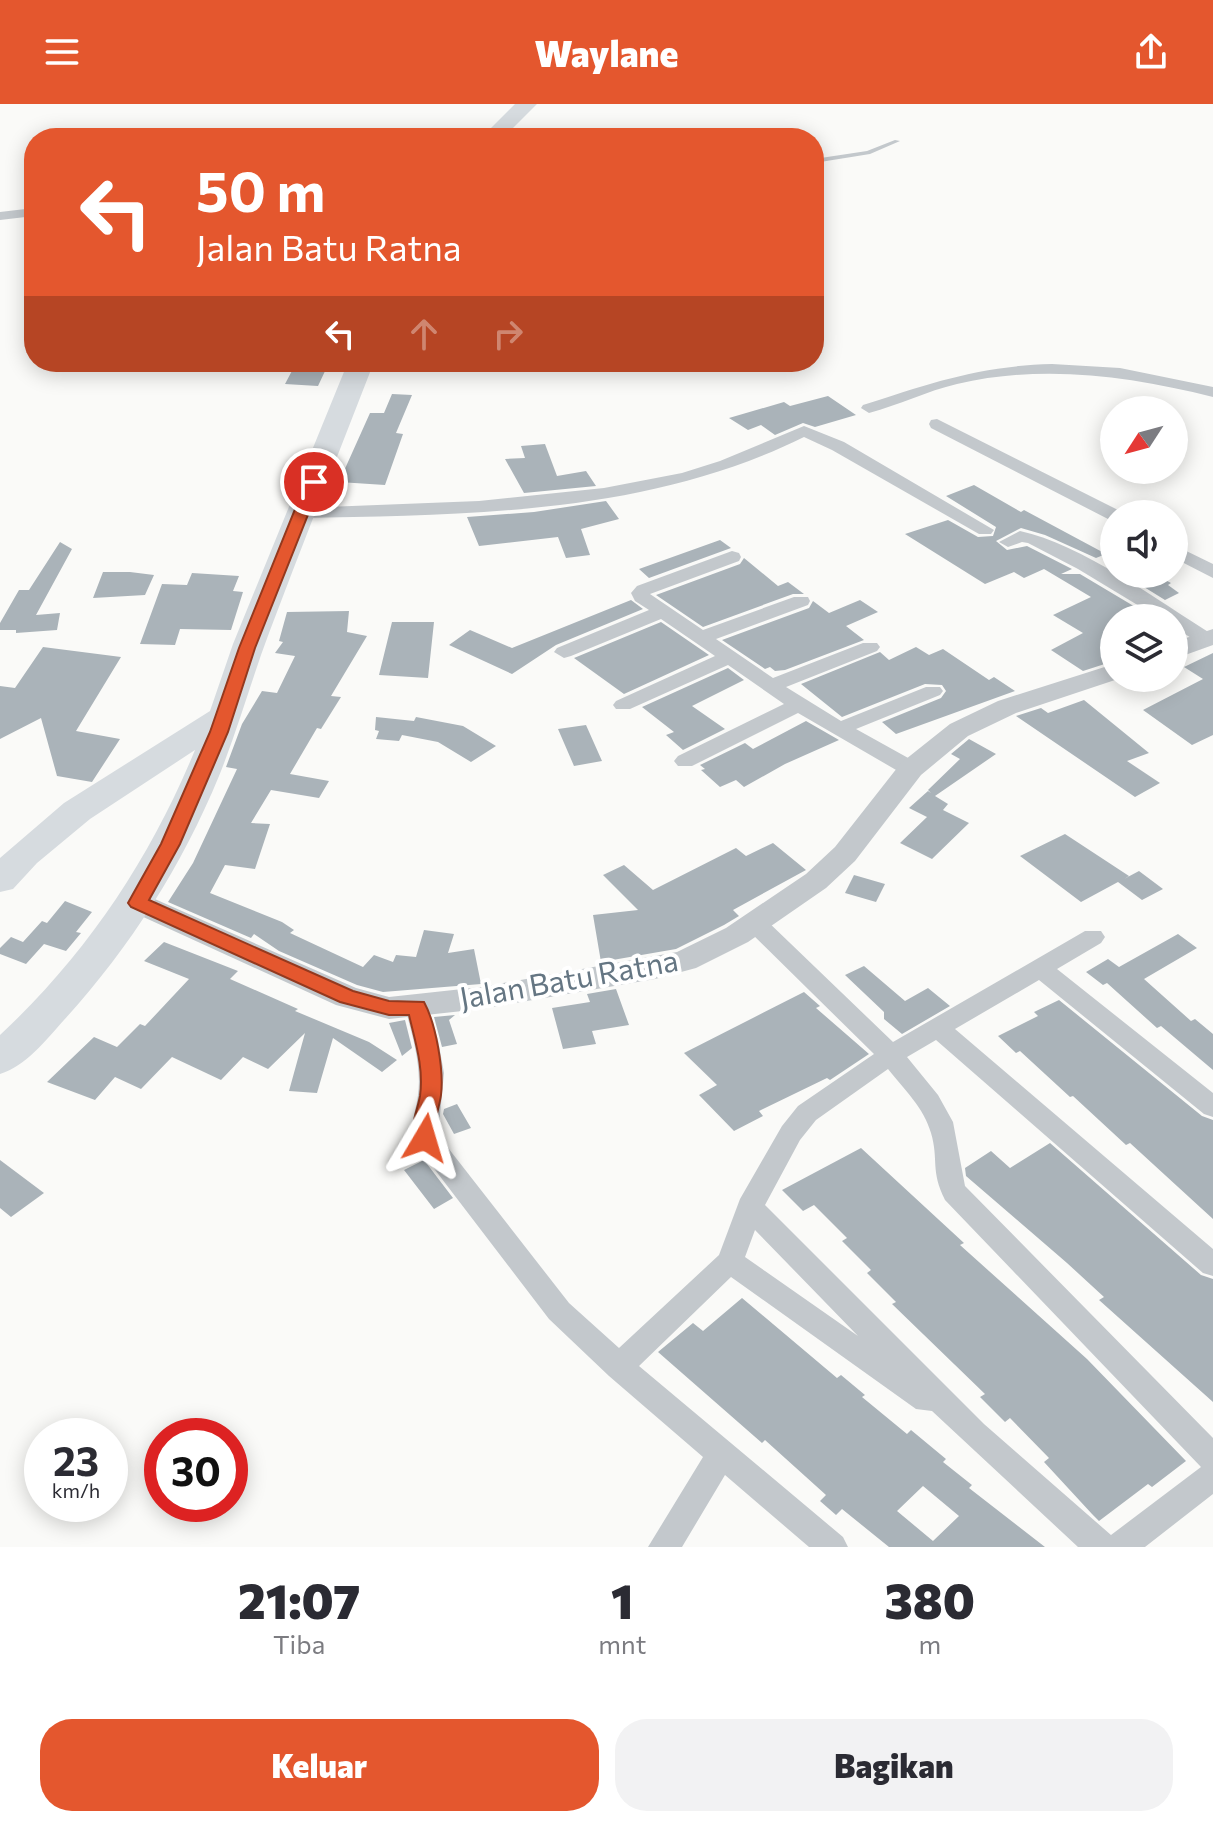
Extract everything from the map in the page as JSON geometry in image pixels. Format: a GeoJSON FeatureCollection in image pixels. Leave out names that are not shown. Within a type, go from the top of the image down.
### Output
{"type":"FeatureCollection","features":[{"type":"Feature","properties":{"kind":"highway"},"geometry":{"type":"LineString","coordinates":[[502,128],[527,104]]}},
{"type":"Feature","properties":{"kind":"highway"},"geometry":{"type":"LineString","coordinates":[[0,1059],[89,969],[138,903],[170,844],[224,717],[247,648],[357,372]]}},
{"type":"Feature","properties":{"kind":"highway"},"geometry":{"type":"LineString","coordinates":[[0,880],[27,849],[104,793],[224,717]]}},
{"type":"Feature","properties":{"kind":"street"},"geometry":{"type":"LineString","coordinates":[[0,216],[24,213]]}},
{"type":"Feature","properties":{"kind":"street"},"geometry":{"type":"LineString","coordinates":[[869,408],[954,379],[991,372],[1156,375],[1213,392]]}},
{"type":"Feature","properties":{"kind":"street"},"geometry":{"type":"LineString","coordinates":[[937,424],[1100,508]]}},
{"type":"Feature","properties":{"kind":"street"},"geometry":{"type":"LineString","coordinates":[[301,513],[536,502],[628,491],[688,477],[746,458],[804,431],[838,446],[985,530]]}},
{"type":"Feature","properties":{"kind":"street"},"geometry":{"type":"LineString","coordinates":[[1008,542],[1020,536],[1034,539],[1147,604]]}},
{"type":"Feature","properties":{"kind":"street"},"geometry":{"type":"LineString","coordinates":[[732,557],[640,593],[661,612],[799,705],[911,769]]}},
{"type":"Feature","properties":{"kind":"street"},"geometry":{"type":"LineString","coordinates":[[1188,558],[1213,572]]}},
{"type":"Feature","properties":{"kind":"street"},"geometry":{"type":"LineString","coordinates":[[701,638],[801,601]]}},
{"type":"Feature","properties":{"kind":"street"},"geometry":{"type":"LineString","coordinates":[[564,652],[661,612]]}},
{"type":"Feature","properties":{"kind":"street"},"geometry":{"type":"LineString","coordinates":[[1188,627],[1209,638]]}},
{"type":"Feature","properties":{"kind":"street"},"geometry":{"type":"LineString","coordinates":[[1188,646],[1209,638]]}},
{"type":"Feature","properties":{"kind":"street"},"geometry":{"type":"LineString","coordinates":[[772,685],[870,647]]}},
{"type":"Feature","properties":{"kind":"street"},"geometry":{"type":"LineString","coordinates":[[623,705],[730,657]]}},
{"type":"Feature","properties":{"kind":"street","name":"Jalan Batu Ratna"},"geometry":{"type":"LineString","coordinates":[[138,903],[347,997],[389,1008],[417,1007],[670,965],[711,949],[756,924],[816,881],[845,854],[911,769],[968,724],[1007,707],[1100,677]]}},
{"type":"Feature","properties":{"kind":"street"},"geometry":{"type":"LineString","coordinates":[[841,728],[933,691]]}},
{"type":"Feature","properties":{"kind":"street"},"geometry":{"type":"LineString","coordinates":[[685,761],[799,705]]}},
{"type":"Feature","properties":{"kind":"street"},"geometry":{"type":"LineString","coordinates":[[756,924],[891,1055],[941,1123],[946,1140],[946,1175],[955,1193],[1213,1459]]}},
{"type":"Feature","properties":{"kind":"street"},"geometry":{"type":"LineString","coordinates":[[619,1367],[730,1261],[750,1207],[791,1133],[807,1113],[891,1055],[1093,937]]}},
{"type":"Feature","properties":{"kind":"street"},"geometry":{"type":"LineString","coordinates":[[1040,968],[1213,1107]]}},
{"type":"Feature","properties":{"kind":"street"},"geometry":{"type":"LineString","coordinates":[[417,1007],[430,1062],[431,1093],[423,1130],[425,1138],[559,1311],[619,1367],[832,1547]]}},
{"type":"Feature","properties":{"kind":"street"},"geometry":{"type":"LineString","coordinates":[[939,1029],[1213,1265]]}},
{"type":"Feature","properties":{"kind":"street"},"geometry":{"type":"LineString","coordinates":[[750,1207],[973,1433],[1101,1547]]}},
{"type":"Feature","properties":{"kind":"street"},"geometry":{"type":"LineString","coordinates":[[730,1261],[973,1433]]}},
{"type":"Feature","properties":{"kind":"street"},"geometry":{"type":"LineString","coordinates":[[664,1547],[722,1453]]}},
{"type":"Feature","properties":{"kind":"street"},"geometry":{"type":"LineString","coordinates":[[1120,1547],[1213,1476]]}},
{"type":"Feature","properties":{"kind":"lane"},"geometry":{"type":"LineString","coordinates":[[824,160],[868,153],[897,141]]}},
{"type":"Feature","properties":{"kind":"building"},"geometry":{"type":"Polygon","coordinates":[[[291,372],[325,372],[318,386],[285,384],[291,372]]]}},
{"type":"Feature","properties":{"kind":"building"},"geometry":{"type":"Polygon","coordinates":[[[392,394],[412,395],[396,433],[403,434],[385,485],[339,482],[370,413],[384,413],[392,394]]]}},
{"type":"Feature","properties":{"kind":"building"},"geometry":{"type":"Polygon","coordinates":[[[828,396],[856,415],[815,427],[803,423],[775,435],[761,425],[748,430],[729,418],[784,402],[790,406],[828,396]]]}},
{"type":"Feature","properties":{"kind":"building"},"geometry":{"type":"Polygon","coordinates":[[[545,444],[557,476],[586,471],[596,486],[524,493],[505,459],[525,458],[521,446],[545,444]]]}},
{"type":"Feature","properties":{"kind":"building"},"geometry":{"type":"Polygon","coordinates":[[[974,485],[1100,551],[1100,556],[1096,558],[1045,535],[1021,528],[996,541],[1007,550],[1027,546],[1072,569],[1061,574],[1080,574],[1130,604],[1100,604],[1100,666],[1083,671],[1051,650],[1083,633],[1053,615],[1091,597],[1044,569],[1024,578],[1014,572],[985,584],[905,534],[948,520],[978,537],[993,536],[996,527],[946,496],[974,485]]]}},
{"type":"Feature","properties":{"kind":"building"},"geometry":{"type":"Polygon","coordinates":[[[606,501],[619,519],[581,529],[590,555],[566,558],[558,537],[479,546],[467,517],[534,512],[606,501]]]}},
{"type":"Feature","properties":{"kind":"building"},"geometry":{"type":"Polygon","coordinates":[[[720,540],[731,548],[649,578],[639,569],[720,540]]]}},
{"type":"Feature","properties":{"kind":"building"},"geometry":{"type":"Polygon","coordinates":[[[60,542],[72,549],[36,615],[60,613],[57,630],[16,633],[16,630],[0,630],[0,623],[19,590],[29,590],[60,542]]]}},
{"type":"Feature","properties":{"kind":"building"},"geometry":{"type":"Polygon","coordinates":[[[744,558],[778,586],[788,582],[804,594],[793,594],[703,627],[656,595],[740,564],[744,558]]]}},
{"type":"Feature","properties":{"kind":"building"},"geometry":{"type":"Polygon","coordinates":[[[103,572],[154,575],[145,595],[93,598],[103,572]]]}},
{"type":"Feature","properties":{"kind":"building"},"geometry":{"type":"Polygon","coordinates":[[[192,573],[239,576],[233,591],[243,592],[231,630],[180,629],[175,645],[140,644],[162,584],[187,585],[192,573]]]}},
{"type":"Feature","properties":{"kind":"building"},"geometry":{"type":"Polygon","coordinates":[[[1146,588],[1172,588],[1179,593],[1165,600],[1146,588]]]}},
{"type":"Feature","properties":{"kind":"building"},"geometry":{"type":"Polygon","coordinates":[[[631,600],[643,609],[556,645],[512,674],[449,645],[470,630],[512,648],[631,600]]]}},
{"type":"Feature","properties":{"kind":"building"},"geometry":{"type":"Polygon","coordinates":[[[860,600],[878,612],[846,626],[864,640],[785,670],[765,669],[722,640],[809,608],[813,601],[829,613],[860,600]]]}},
{"type":"Feature","properties":{"kind":"building"},"geometry":{"type":"Polygon","coordinates":[[[349,611],[347,632],[367,636],[331,696],[341,697],[321,729],[317,728],[290,774],[329,781],[319,798],[271,790],[251,823],[270,824],[255,869],[225,865],[210,893],[282,922],[294,930],[290,933],[363,967],[374,955],[393,962],[396,955],[416,957],[424,930],[454,934],[448,953],[474,949],[481,984],[383,992],[357,985],[279,951],[254,934],[251,938],[168,902],[193,863],[237,769],[226,767],[242,724],[262,691],[277,693],[295,656],[275,653],[283,642],[279,641],[287,612],[349,611]]]}},
{"type":"Feature","properties":{"kind":"building"},"geometry":{"type":"Polygon","coordinates":[[[392,622],[434,622],[428,678],[379,675],[392,622]]]}},
{"type":"Feature","properties":{"kind":"building"},"geometry":{"type":"Polygon","coordinates":[[[661,622],[709,655],[624,694],[574,658],[661,622]]]}},
{"type":"Feature","properties":{"kind":"building"},"geometry":{"type":"Polygon","coordinates":[[[43,647],[121,657],[76,731],[120,739],[92,782],[57,776],[41,718],[0,739],[0,686],[15,688],[43,647]]]}},
{"type":"Feature","properties":{"kind":"building"},"geometry":{"type":"Polygon","coordinates":[[[916,647],[929,655],[943,649],[989,680],[994,677],[1015,691],[896,734],[882,722],[941,698],[946,691],[942,685],[925,684],[842,717],[801,684],[880,652],[889,660],[916,647]]]}},
{"type":"Feature","properties":{"kind":"building"},"geometry":{"type":"Polygon","coordinates":[[[1213,653],[1213,735],[1192,745],[1143,710],[1178,692],[1188,692],[1188,687],[1203,679],[1188,670],[1188,665],[1213,653]]]}},
{"type":"Feature","properties":{"kind":"building"},"geometry":{"type":"Polygon","coordinates":[[[728,668],[744,680],[692,706],[725,729],[683,750],[666,735],[674,732],[642,707],[728,668]]]}},
{"type":"Feature","properties":{"kind":"building"},"geometry":{"type":"Polygon","coordinates":[[[1084,700],[1149,753],[1127,761],[1160,783],[1135,797],[1016,716],[1041,708],[1048,713],[1084,700]]]}},
{"type":"Feature","properties":{"kind":"building"},"geometry":{"type":"Polygon","coordinates":[[[376,717],[414,721],[416,717],[463,726],[496,746],[471,762],[438,742],[402,735],[399,741],[376,739],[379,731],[375,730],[376,717]]]}},
{"type":"Feature","properties":{"kind":"building"},"geometry":{"type":"Polygon","coordinates":[[[806,721],[839,740],[785,764],[744,787],[736,780],[720,787],[701,770],[705,769],[700,765],[745,743],[753,749],[806,721]]]}},
{"type":"Feature","properties":{"kind":"building"},"geometry":{"type":"Polygon","coordinates":[[[586,725],[602,761],[574,766],[558,729],[586,725]]]}},
{"type":"Feature","properties":{"kind":"building"},"geometry":{"type":"Polygon","coordinates":[[[969,739],[996,754],[935,796],[948,804],[943,810],[969,823],[932,859],[900,843],[927,817],[909,808],[928,791],[931,793],[928,790],[960,759],[951,754],[969,739]]]}},
{"type":"Feature","properties":{"kind":"building"},"geometry":{"type":"Polygon","coordinates":[[[1065,834],[1129,876],[1124,879],[1139,871],[1163,889],[1142,900],[1118,882],[1081,902],[1020,856],[1065,834]]]}},
{"type":"Feature","properties":{"kind":"building"},"geometry":{"type":"Polygon","coordinates":[[[773,843],[806,870],[733,910],[739,916],[676,949],[601,962],[593,915],[638,910],[603,875],[624,865],[653,890],[736,848],[746,856],[773,843]]]}},
{"type":"Feature","properties":{"kind":"building"},"geometry":{"type":"Polygon","coordinates":[[[854,875],[885,884],[876,902],[845,893],[854,875]]]}},
{"type":"Feature","properties":{"kind":"building"},"geometry":{"type":"Polygon","coordinates":[[[65,901],[92,912],[76,932],[81,933],[66,951],[44,944],[26,964],[0,954],[0,948],[11,937],[23,942],[42,921],[47,923],[65,901]]]}},
{"type":"Feature","properties":{"kind":"building"},"geometry":{"type":"Polygon","coordinates":[[[1178,934],[1197,948],[1144,979],[1191,1021],[1195,1019],[1213,1034],[1213,1070],[1161,1026],[1157,1028],[1107,983],[1103,985],[1086,972],[1108,959],[1119,967],[1178,934]]]}},
{"type":"Feature","properties":{"kind":"building"},"geometry":{"type":"Polygon","coordinates":[[[164,942],[238,971],[230,979],[369,1042],[397,1060],[382,1072],[333,1038],[317,1093],[289,1091],[305,1033],[268,1069],[243,1057],[221,1080],[172,1057],[141,1089],[115,1077],[95,1100],[47,1082],[94,1037],[117,1047],[140,1024],[145,1026],[189,979],[144,961],[164,942]]]}},
{"type":"Feature","properties":{"kind":"building"},"geometry":{"type":"Polygon","coordinates":[[[864,966],[905,1001],[928,988],[950,1006],[902,1034],[884,1019],[884,1012],[845,975],[864,966]]]}},
{"type":"Feature","properties":{"kind":"building"},"geometry":{"type":"Polygon","coordinates":[[[616,989],[629,1025],[592,1031],[596,1044],[563,1049],[552,1008],[590,1002],[587,994],[616,989]]]}},
{"type":"Feature","properties":{"kind":"building"},"geometry":{"type":"Polygon","coordinates":[[[804,992],[820,1006],[816,1008],[869,1054],[830,1080],[827,1078],[759,1111],[763,1116],[734,1131],[699,1095],[717,1085],[684,1053],[804,992]]]}},
{"type":"Feature","properties":{"kind":"building"},"geometry":{"type":"Polygon","coordinates":[[[1059,1000],[1202,1116],[1213,1120],[1213,1219],[1130,1143],[1126,1145],[1073,1096],[1070,1097],[1020,1051],[1016,1053],[998,1036],[1038,1016],[1034,1012],[1059,1000]]]}},
{"type":"Feature","properties":{"kind":"building"},"geometry":{"type":"Polygon","coordinates":[[[455,1015],[449,1020],[457,1044],[442,1047],[434,1017],[455,1015]]]}},
{"type":"Feature","properties":{"kind":"building"},"geometry":{"type":"Polygon","coordinates":[[[405,1020],[412,1048],[402,1056],[389,1023],[405,1020]]]}},
{"type":"Feature","properties":{"kind":"building"},"geometry":{"type":"Polygon","coordinates":[[[457,1104],[471,1128],[454,1134],[443,1114],[444,1109],[457,1104]]]}},
{"type":"Feature","properties":{"kind":"building"},"geometry":{"type":"Polygon","coordinates":[[[1050,1143],[1201,1275],[1213,1279],[1213,1402],[1099,1300],[1104,1297],[1067,1263],[966,1176],[965,1168],[991,1151],[1010,1168],[1050,1143]]]}},
{"type":"Feature","properties":{"kind":"building"},"geometry":{"type":"Polygon","coordinates":[[[861,1148],[964,1243],[960,1245],[1087,1359],[1186,1461],[1152,1487],[1148,1484],[1099,1521],[1044,1462],[1049,1458],[1010,1418],[1005,1422],[980,1397],[985,1394],[892,1304],[896,1302],[867,1273],[871,1270],[842,1241],[847,1238],[814,1205],[803,1211],[782,1190],[861,1148]]]}},
{"type":"Feature","properties":{"kind":"building"},"geometry":{"type":"Polygon","coordinates":[[[0,1160],[44,1193],[11,1217],[0,1208],[0,1160]]]}},
{"type":"Feature","properties":{"kind":"building"},"geometry":{"type":"Polygon","coordinates":[[[424,1160],[453,1198],[434,1209],[404,1170],[424,1160]]]}},
{"type":"Feature","properties":{"kind":"building"},"geometry":{"type":"Polygon","coordinates":[[[742,1298],[837,1378],[841,1375],[865,1395],[862,1397],[907,1434],[911,1430],[972,1485],[969,1488],[1045,1547],[889,1547],[842,1509],[836,1515],[820,1501],[826,1495],[658,1352],[693,1323],[703,1331],[742,1298]],[[923,1486],[897,1511],[933,1541],[959,1516],[923,1486]]]}},
{"type":"Feature","properties":{"kind":"route"},"geometry":{"type":"LineString","coordinates":[[314,482],[247,648],[219,732],[170,844],[138,903],[347,997],[389,1008],[417,1007],[430,1062],[431,1093],[424,1121],[425,1138]]}}]}
